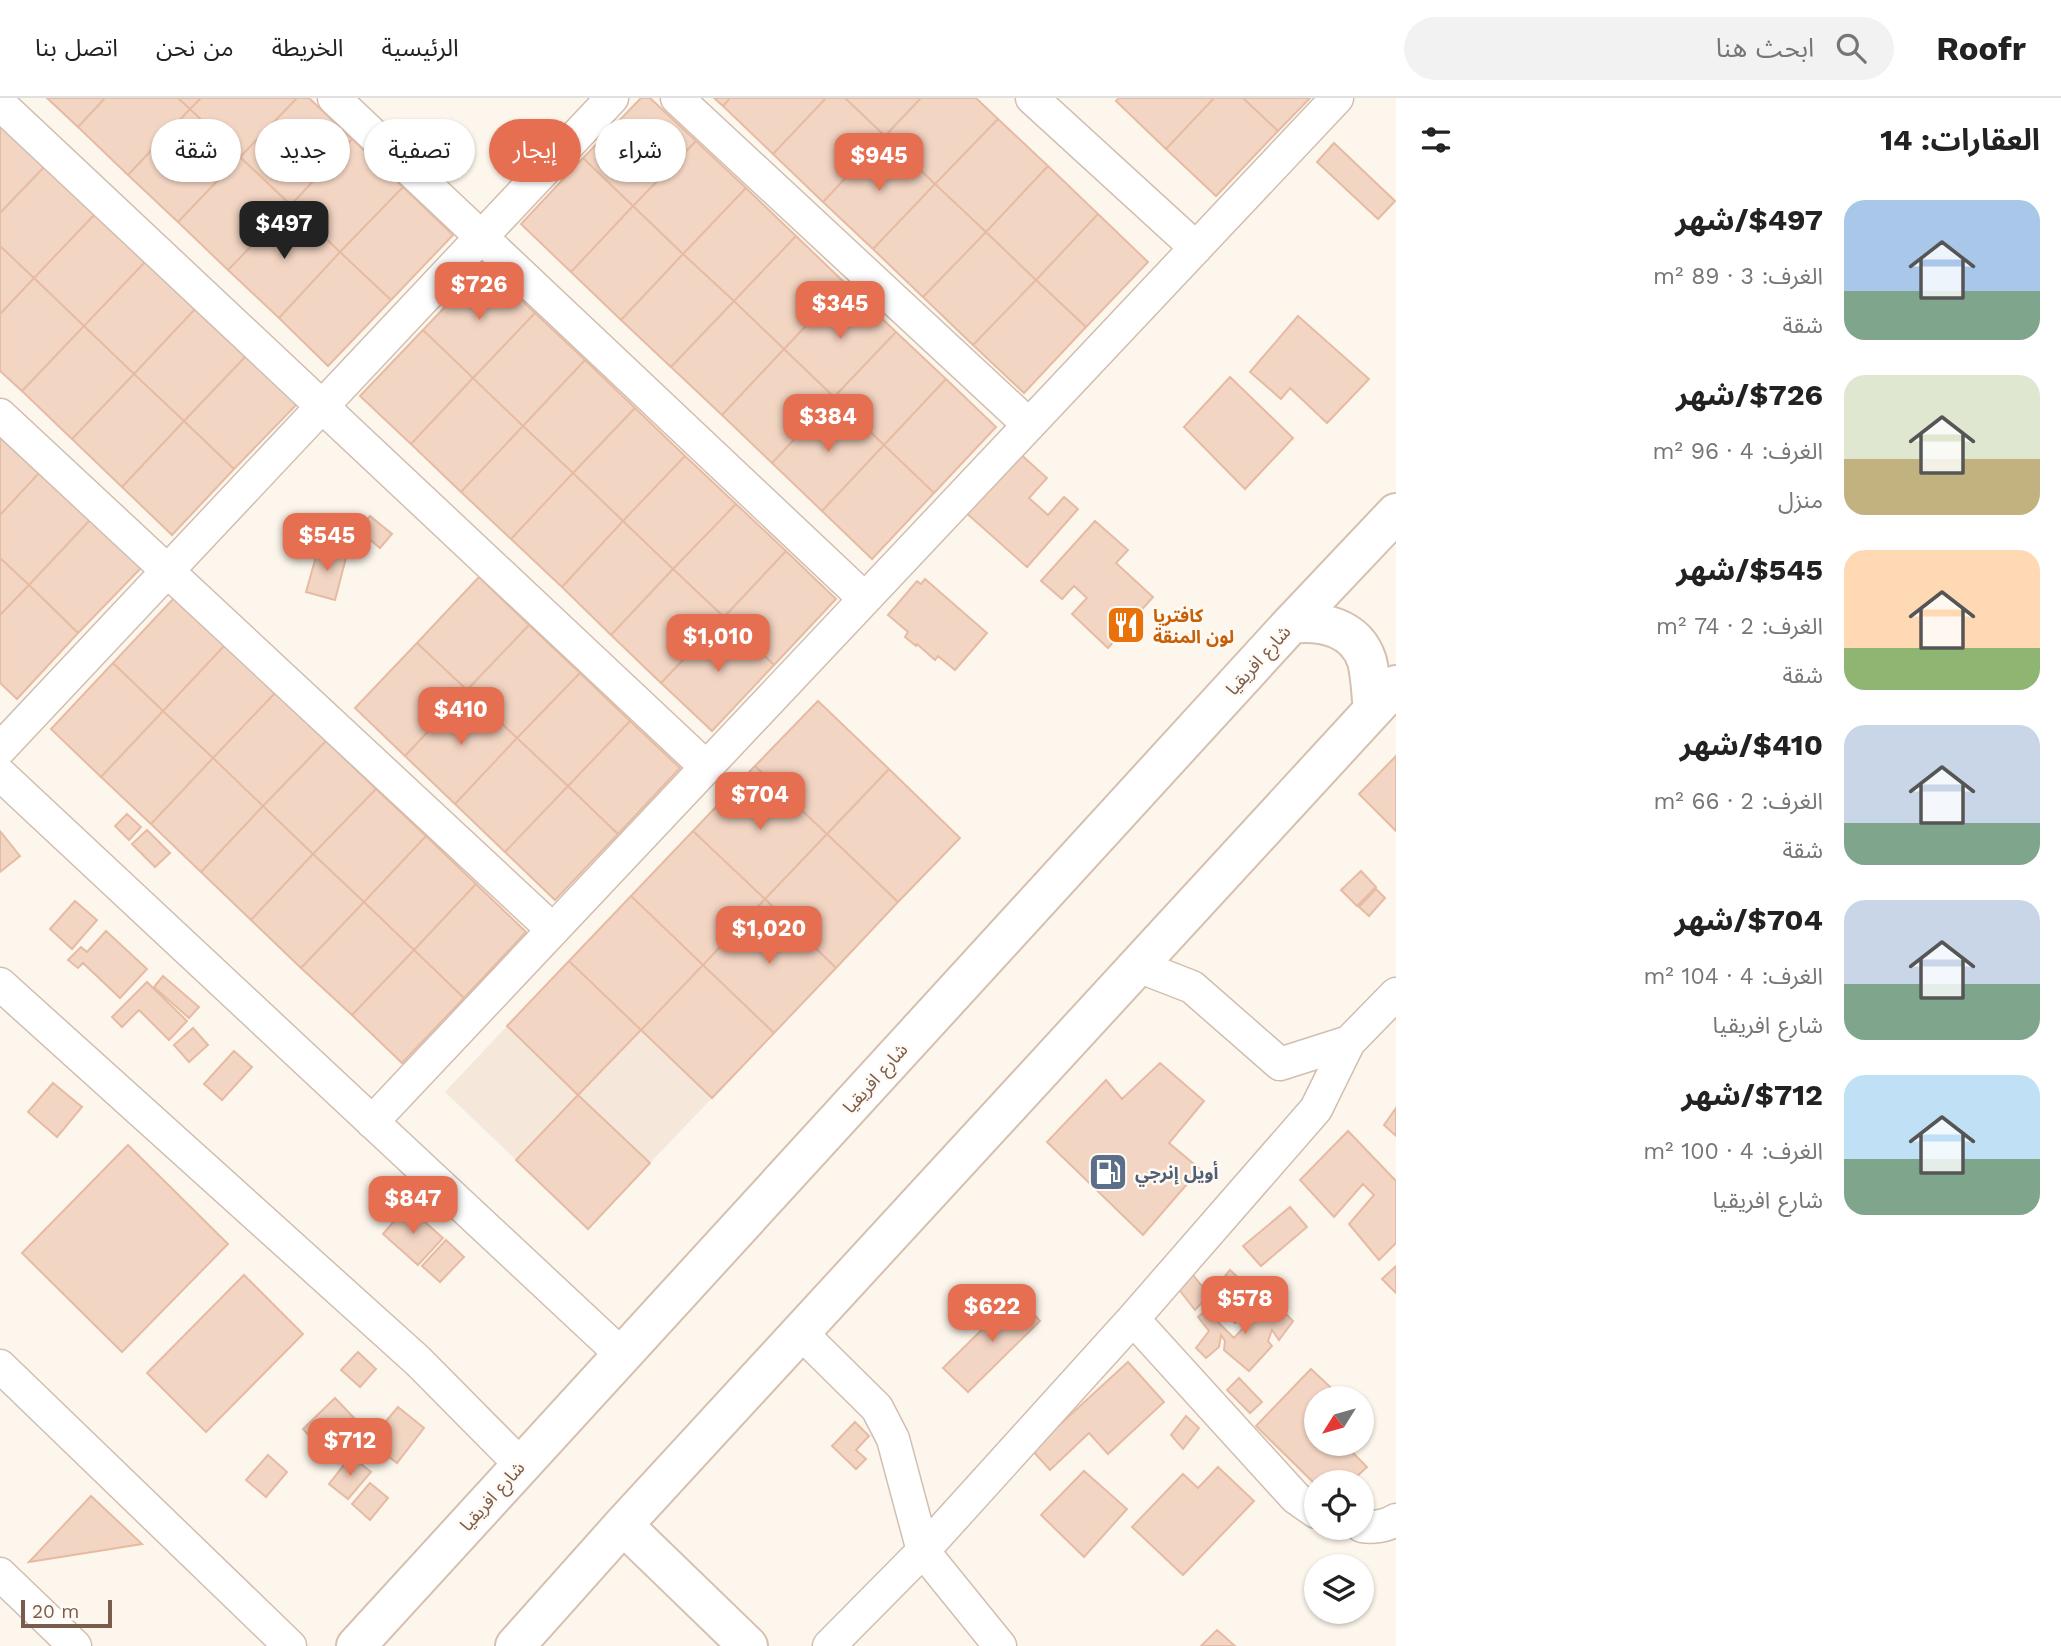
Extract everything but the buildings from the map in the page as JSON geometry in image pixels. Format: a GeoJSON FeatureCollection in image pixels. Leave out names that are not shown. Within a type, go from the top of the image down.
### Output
{"type":"FeatureCollection","features":[{"type":"Feature","properties":{"kind":"street"},"geometry":{"type":"LineString","coordinates":[[334,98],[865,599]]}},
{"type":"Feature","properties":{"kind":"street"},"geometry":{"type":"LineString","coordinates":[[0,749],[612,98]]}},
{"type":"Feature","properties":{"kind":"street"},"geometry":{"type":"LineString","coordinates":[[677,98],[1029,425]]}},
{"type":"Feature","properties":{"kind":"street"},"geometry":{"type":"LineString","coordinates":[[1032,98],[1196,248]]}},
{"type":"Feature","properties":{"kind":"street"},"geometry":{"type":"LineString","coordinates":[[372,1122],[1337,98]]}},
{"type":"Feature","properties":{"kind":"street"},"geometry":{"type":"LineString","coordinates":[[0,104],[706,767]]}},
{"type":"Feature","properties":{"kind":"street"},"geometry":{"type":"LineString","coordinates":[[0,415],[553,930]]}},
{"type":"Feature","properties":{"kind":"street","name":"شارع افريقيا"},"geometry":{"type":"LineString","coordinates":[[356,1646],[1291,624],[1396,513]]}},
{"type":"Feature","properties":{"kind":"street"},"geometry":{"type":"LineString","coordinates":[[515,1646],[623,1525],[1384,698],[1352,638],[1325,623],[1291,624]]}},
{"type":"Feature","properties":{"kind":"street"},"geometry":{"type":"LineString","coordinates":[[0,774],[622,1355]]}},
{"type":"Feature","properties":{"kind":"street"},"geometry":{"type":"LineString","coordinates":[[1138,965],[1192,987],[1280,1064],[1349,1042]]}},
{"type":"Feature","properties":{"kind":"street"},"geometry":{"type":"LineString","coordinates":[[0,985],[418,1361],[521,1465]]}},
{"type":"Feature","properties":{"kind":"street"},"geometry":{"type":"LineString","coordinates":[[829,1646],[923,1551],[1133,1320],[1315,1109],[1349,1042],[1396,994]]}},
{"type":"Feature","properties":{"kind":"street"},"geometry":{"type":"LineString","coordinates":[[1133,1320],[1304,1504]]}},
{"type":"Feature","properties":{"kind":"street"},"geometry":{"type":"LineString","coordinates":[[800,1332],[877,1408],[887,1424],[923,1551],[1000,1646]]}},
{"type":"Feature","properties":{"kind":"street"},"geometry":{"type":"LineString","coordinates":[[0,1366],[290,1646]]}},
{"type":"Feature","properties":{"kind":"street"},"geometry":{"type":"LineString","coordinates":[[623,1525],[748,1646]]}},
{"type":"Feature","properties":{"kind":"street"},"geometry":{"type":"LineString","coordinates":[[0,1574],[75,1646]]}},
{"type":"Feature","properties":{"kind":"shaded area"},"geometry":{"type":"Polygon","coordinates":[[[507,1026],[578,1095],[516,1160],[445,1092],[507,1026]]]}},
{"type":"Feature","properties":{"kind":"shaded area"},"geometry":{"type":"Polygon","coordinates":[[[641,1030],[712,1098],[650,1163],[578,1095],[641,1030]]]}},
{"type":"Feature","properties":{"kind":"place","name":"كافتريا لون المنقة"},"geometry":{"type":"Point","coordinates":[1126,625]}},
{"type":"Feature","properties":{"kind":"place","name":"أويل إنرجي"},"geometry":{"type":"Point","coordinates":[1108,1172]}}]}
